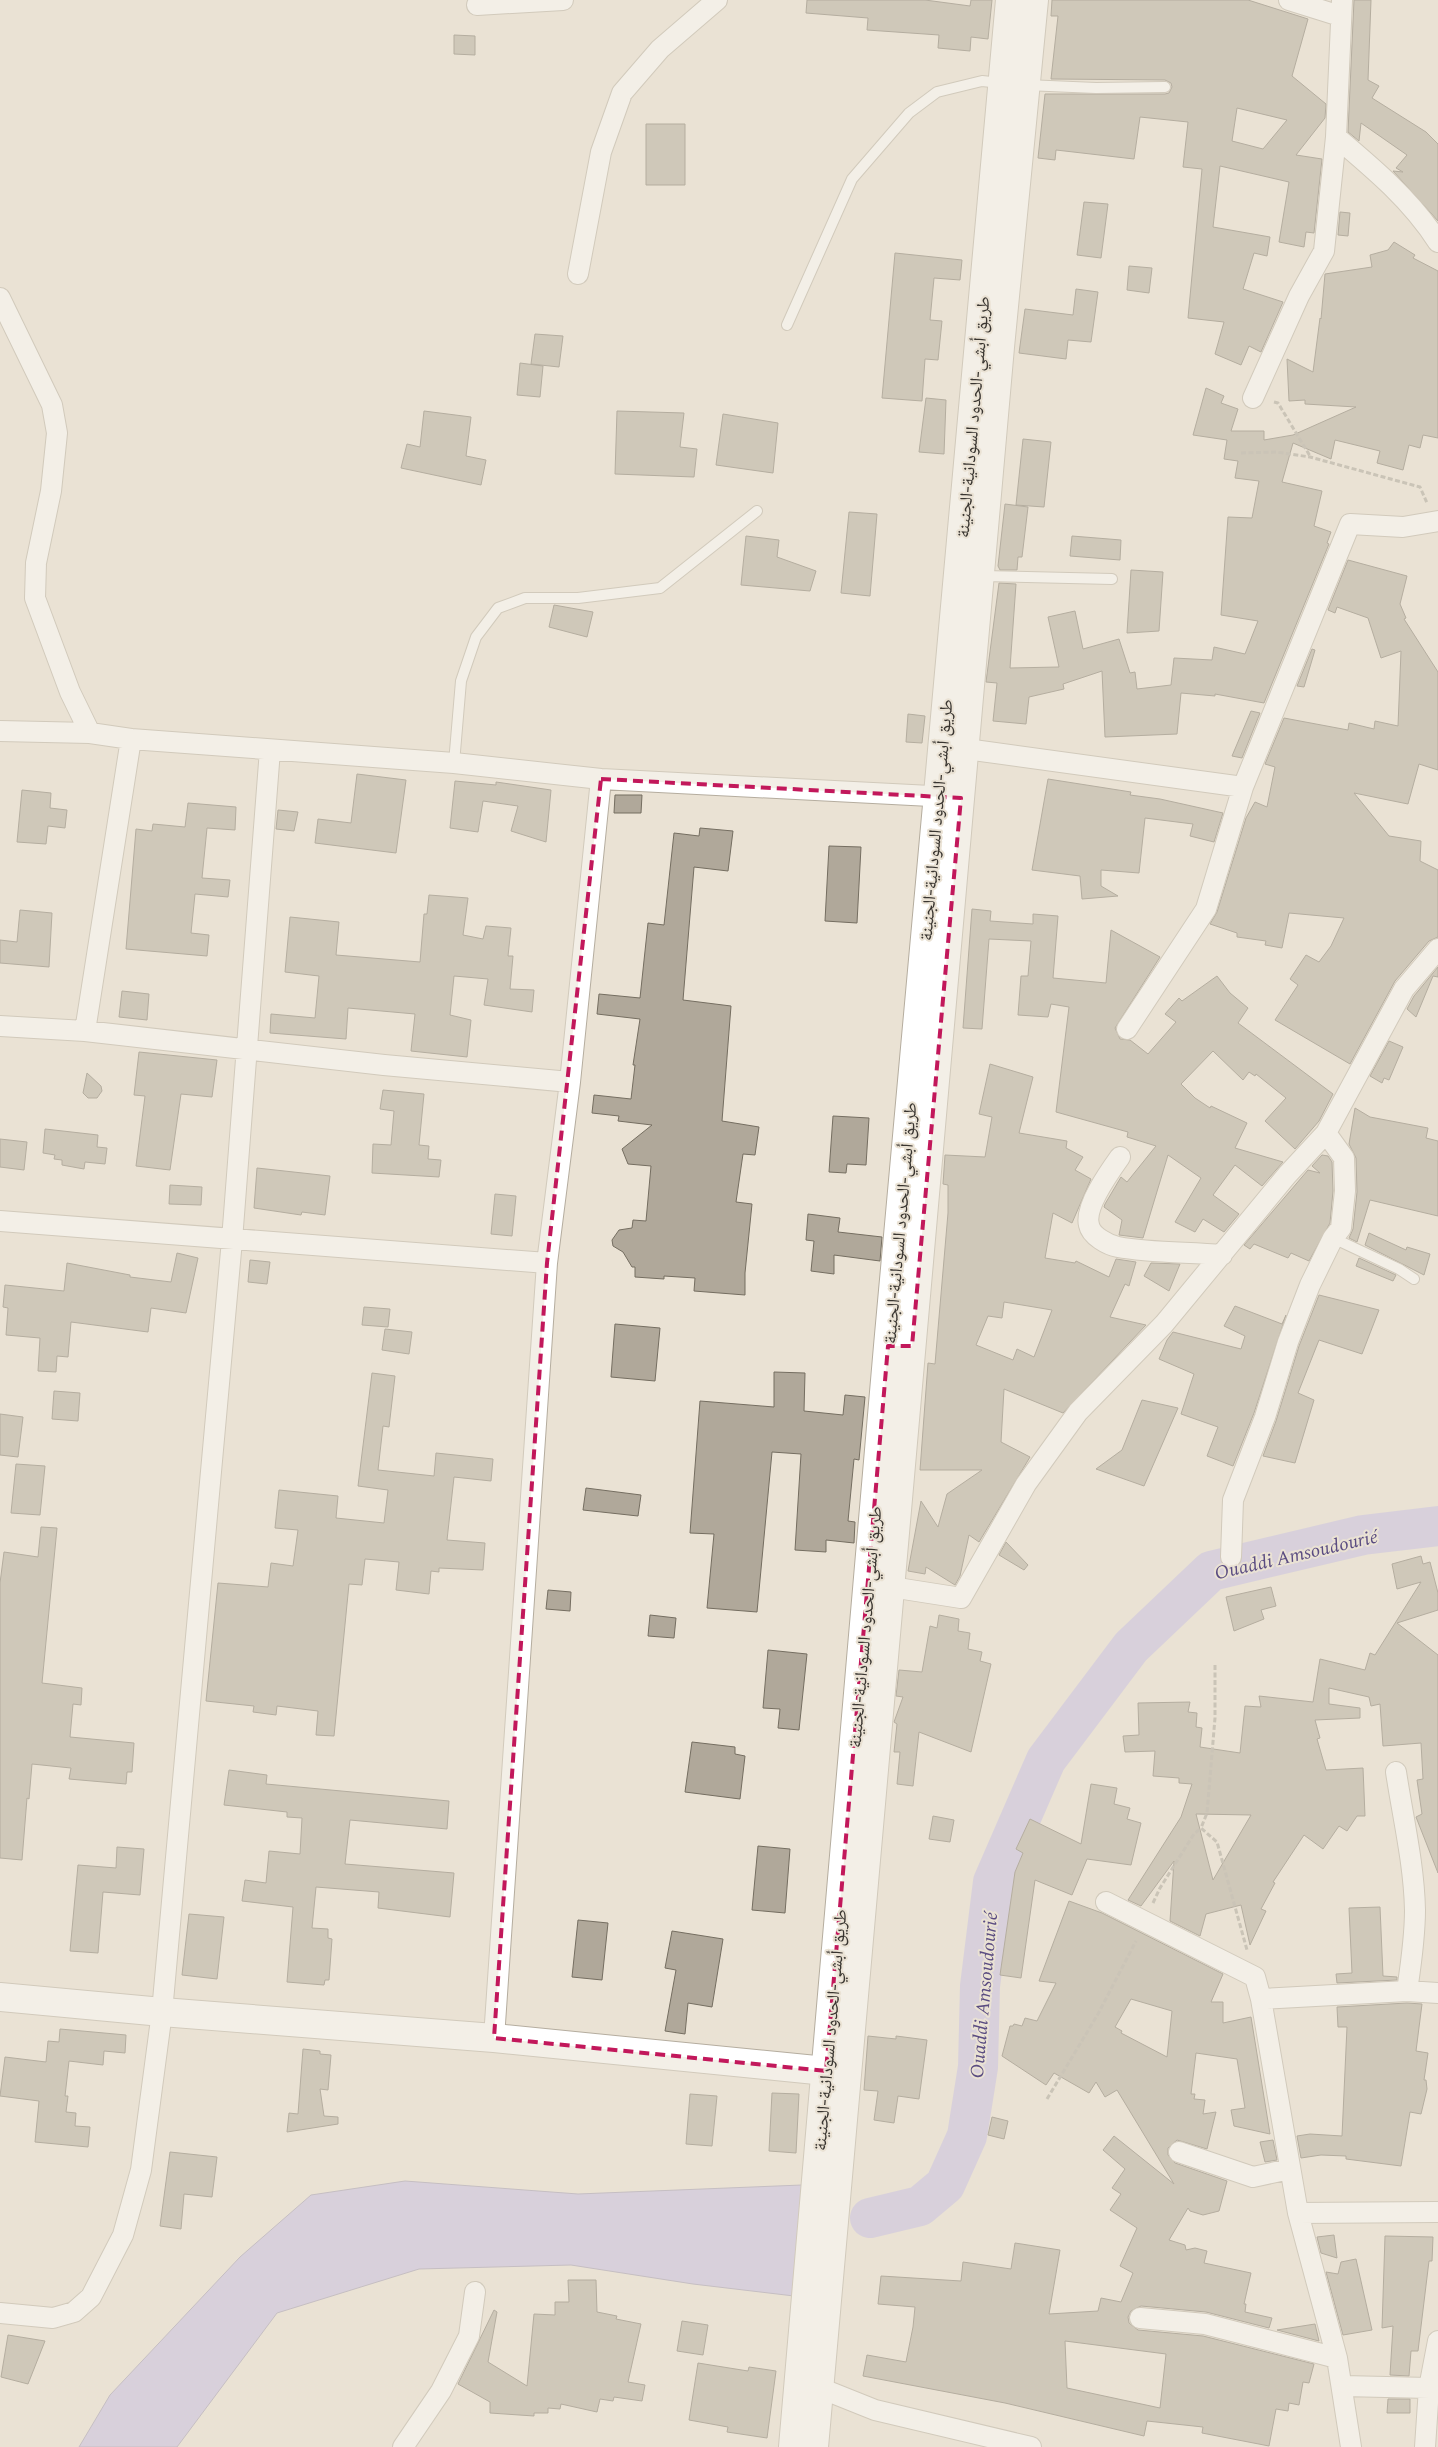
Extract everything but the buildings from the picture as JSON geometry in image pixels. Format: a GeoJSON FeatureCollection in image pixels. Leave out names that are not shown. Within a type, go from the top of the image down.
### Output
{"type":"FeatureCollection","features":[{"type":"Feature","properties":{"kind":"main road","name":"طريق أبشي-الحدود السودانية-الجنينة"},"geometry":{"type":"LineString","coordinates":[[793,2447],[810,2387],[900,1346],[1015,84],[1010,0]]}},
{"type":"Feature","properties":{"kind":"main road"},"geometry":{"type":"LineString","coordinates":[[950,797],[966,749],[981,576],[1015,84],[1034,0]]}},
{"type":"Feature","properties":{"kind":"main road"},"geometry":{"type":"LineString","coordinates":[[0,1997],[162,2012],[494,2038],[836,2072],[891,1587],[900,1346]]}},
{"type":"Feature","properties":{"kind":"main road"},"geometry":{"type":"LineString","coordinates":[[810,2387],[814,2447]]}},
{"type":"Feature","properties":{"kind":"street"},"geometry":{"type":"LineString","coordinates":[[476,5],[563,0]]}},
{"type":"Feature","properties":{"kind":"street"},"geometry":{"type":"LineString","coordinates":[[578,274],[601,152],[622,93],[660,49],[718,0]]}},
{"type":"Feature","properties":{"kind":"street"},"geometry":{"type":"LineString","coordinates":[[1253,398],[1299,296],[1324,252],[1336,137],[1341,8],[1288,0]]}},
{"type":"Feature","properties":{"kind":"street"},"geometry":{"type":"LineString","coordinates":[[1336,137],[1381,175],[1422,217],[1438,242]]}},
{"type":"Feature","properties":{"kind":"street"},"geometry":{"type":"LineString","coordinates":[[0,298],[52,406],[57,433],[51,491],[36,563],[35,598],[70,692],[90,733]]}},
{"type":"Feature","properties":{"kind":"street"},"geometry":{"type":"LineString","coordinates":[[1127,1029],[1206,909],[1243,787],[1350,524],[1403,527],[1436,521]]}},
{"type":"Feature","properties":{"kind":"street"},"geometry":{"type":"LineString","coordinates":[[0,731],[90,733],[130,739],[454,763],[602,780],[950,797]]}},
{"type":"Feature","properties":{"kind":"street"},"geometry":{"type":"LineString","coordinates":[[85,1031],[130,739]]}},
{"type":"Feature","properties":{"kind":"street"},"geometry":{"type":"LineString","coordinates":[[966,749],[1243,787]]}},
{"type":"Feature","properties":{"kind":"street"},"geometry":{"type":"LineString","coordinates":[[0,2313],[53,2318],[74,2312],[91,2297],[123,2235],[141,2170],[162,2012],[232,1240],[270,750]]}},
{"type":"Feature","properties":{"kind":"street"},"geometry":{"type":"LineString","coordinates":[[494,2038],[547,1263],[570,1082],[602,780]]}},
{"type":"Feature","properties":{"kind":"street"},"geometry":{"type":"LineString","coordinates":[[891,1587],[962,1598],[1026,1484],[1078,1412],[1164,1324],[1287,1175],[1326,1133],[1404,989],[1438,949]]}},
{"type":"Feature","properties":{"kind":"street"},"geometry":{"type":"LineString","coordinates":[[0,1026],[85,1031],[384,1065],[570,1082]]}},
{"type":"Feature","properties":{"kind":"street"},"geometry":{"type":"LineString","coordinates":[[1231,1557],[1233,1500],[1265,1417],[1288,1342],[1310,1284],[1333,1238],[1341,1228],[1345,1191],[1344,1158],[1326,1133]]}},
{"type":"Feature","properties":{"kind":"street"},"geometry":{"type":"LineString","coordinates":[[1120,1157],[1099,1189],[1090,1214],[1088,1225],[1094,1235],[1117,1247],[1222,1255]]}},
{"type":"Feature","properties":{"kind":"street"},"geometry":{"type":"LineString","coordinates":[[0,1221],[547,1263]]}},
{"type":"Feature","properties":{"kind":"street"},"geometry":{"type":"LineString","coordinates":[[1396,1772],[1412,1873],[1415,1909],[1414,1950],[1407,1991]]}},
{"type":"Feature","properties":{"kind":"street"},"geometry":{"type":"LineString","coordinates":[[1106,1902],[1254,1977],[1261,1999],[1298,2213],[1337,2358],[1343,2386],[1351,2447]]}},
{"type":"Feature","properties":{"kind":"street"},"geometry":{"type":"LineString","coordinates":[[1261,1999],[1407,1991],[1438,1994]]}},
{"type":"Feature","properties":{"kind":"street"},"geometry":{"type":"LineString","coordinates":[[1179,2152],[1253,2177],[1290,2169]]}},
{"type":"Feature","properties":{"kind":"street"},"geometry":{"type":"LineString","coordinates":[[1298,2213],[1438,2212]]}},
{"type":"Feature","properties":{"kind":"street"},"geometry":{"type":"LineString","coordinates":[[403,2447],[441,2391],[469,2336],[475,2292]]}},
{"type":"Feature","properties":{"kind":"street"},"geometry":{"type":"LineString","coordinates":[[1140,2318],[1205,2324],[1337,2358]]}},
{"type":"Feature","properties":{"kind":"street"},"geometry":{"type":"LineString","coordinates":[[1425,2447],[1429,2388],[1438,2341]]}},
{"type":"Feature","properties":{"kind":"street"},"geometry":{"type":"LineString","coordinates":[[1343,2386],[1429,2388]]}},
{"type":"Feature","properties":{"kind":"street"},"geometry":{"type":"LineString","coordinates":[[810,2387],[875,2410],[1031,2447]]}},
{"type":"Feature","properties":{"kind":"lane"},"geometry":{"type":"LineString","coordinates":[[787,325],[852,179],[909,113],[937,92],[982,81],[1096,88],[1164,87]]}},
{"type":"Feature","properties":{"kind":"lane"},"geometry":{"type":"LineString","coordinates":[[454,763],[461,681],[476,637],[498,608],[526,598],[578,598],[660,588],[757,511]]}},
{"type":"Feature","properties":{"kind":"lane"},"geometry":{"type":"LineString","coordinates":[[981,576],[1112,579]]}},
{"type":"Feature","properties":{"kind":"lane"},"geometry":{"type":"LineString","coordinates":[[1333,1238],[1399,1269],[1414,1279]]}},
{"type":"Feature","properties":{"kind":"path"},"geometry":{"type":"LineString","coordinates":[[1253,398],[1278,403],[1310,457]]}},
{"type":"Feature","properties":{"kind":"path"},"geometry":{"type":"LineString","coordinates":[[1241,453],[1276,452],[1310,457],[1420,487],[1436,521]]}},
{"type":"Feature","properties":{"kind":"path"},"geometry":{"type":"LineString","coordinates":[[1046,2099],[1098,2014],[1160,1888],[1194,1834],[1201,1828],[1206,1813],[1216,1718],[1215,1665]]}},
{"type":"Feature","properties":{"kind":"path"},"geometry":{"type":"LineString","coordinates":[[1201,1828],[1218,1842],[1254,1977]]}},
{"type":"Feature","properties":{"kind":"highlighted area"},"geometry":{"type":"Polygon","coordinates":[[[601,779],[961,798],[912,1346],[888,1346],[826,2071],[494,2038],[547,1263],[601,779]]]}},
{"type":"Feature","properties":{"kind":"shaded area"},"geometry":{"type":"Polygon","coordinates":[[[405,2181],[578,2194],[802,2185],[794,2296],[693,2284],[571,2265],[419,2269],[277,2313],[177,2447],[79,2447],[110,2395],[240,2257],[311,2195],[405,2181]]]}},
{"type":"Feature","properties":{"kind":"waterway","name":"Ouaddi Amsoudourié"},"geometry":{"type":"LineString","coordinates":[[870,2218],[920,2206],[945,2185],[967,2136],[978,2067],[980,1986],[993,1882],[1046,1760],[1131,1647],[1211,1571],[1363,1535],[1438,1526]]}}]}
